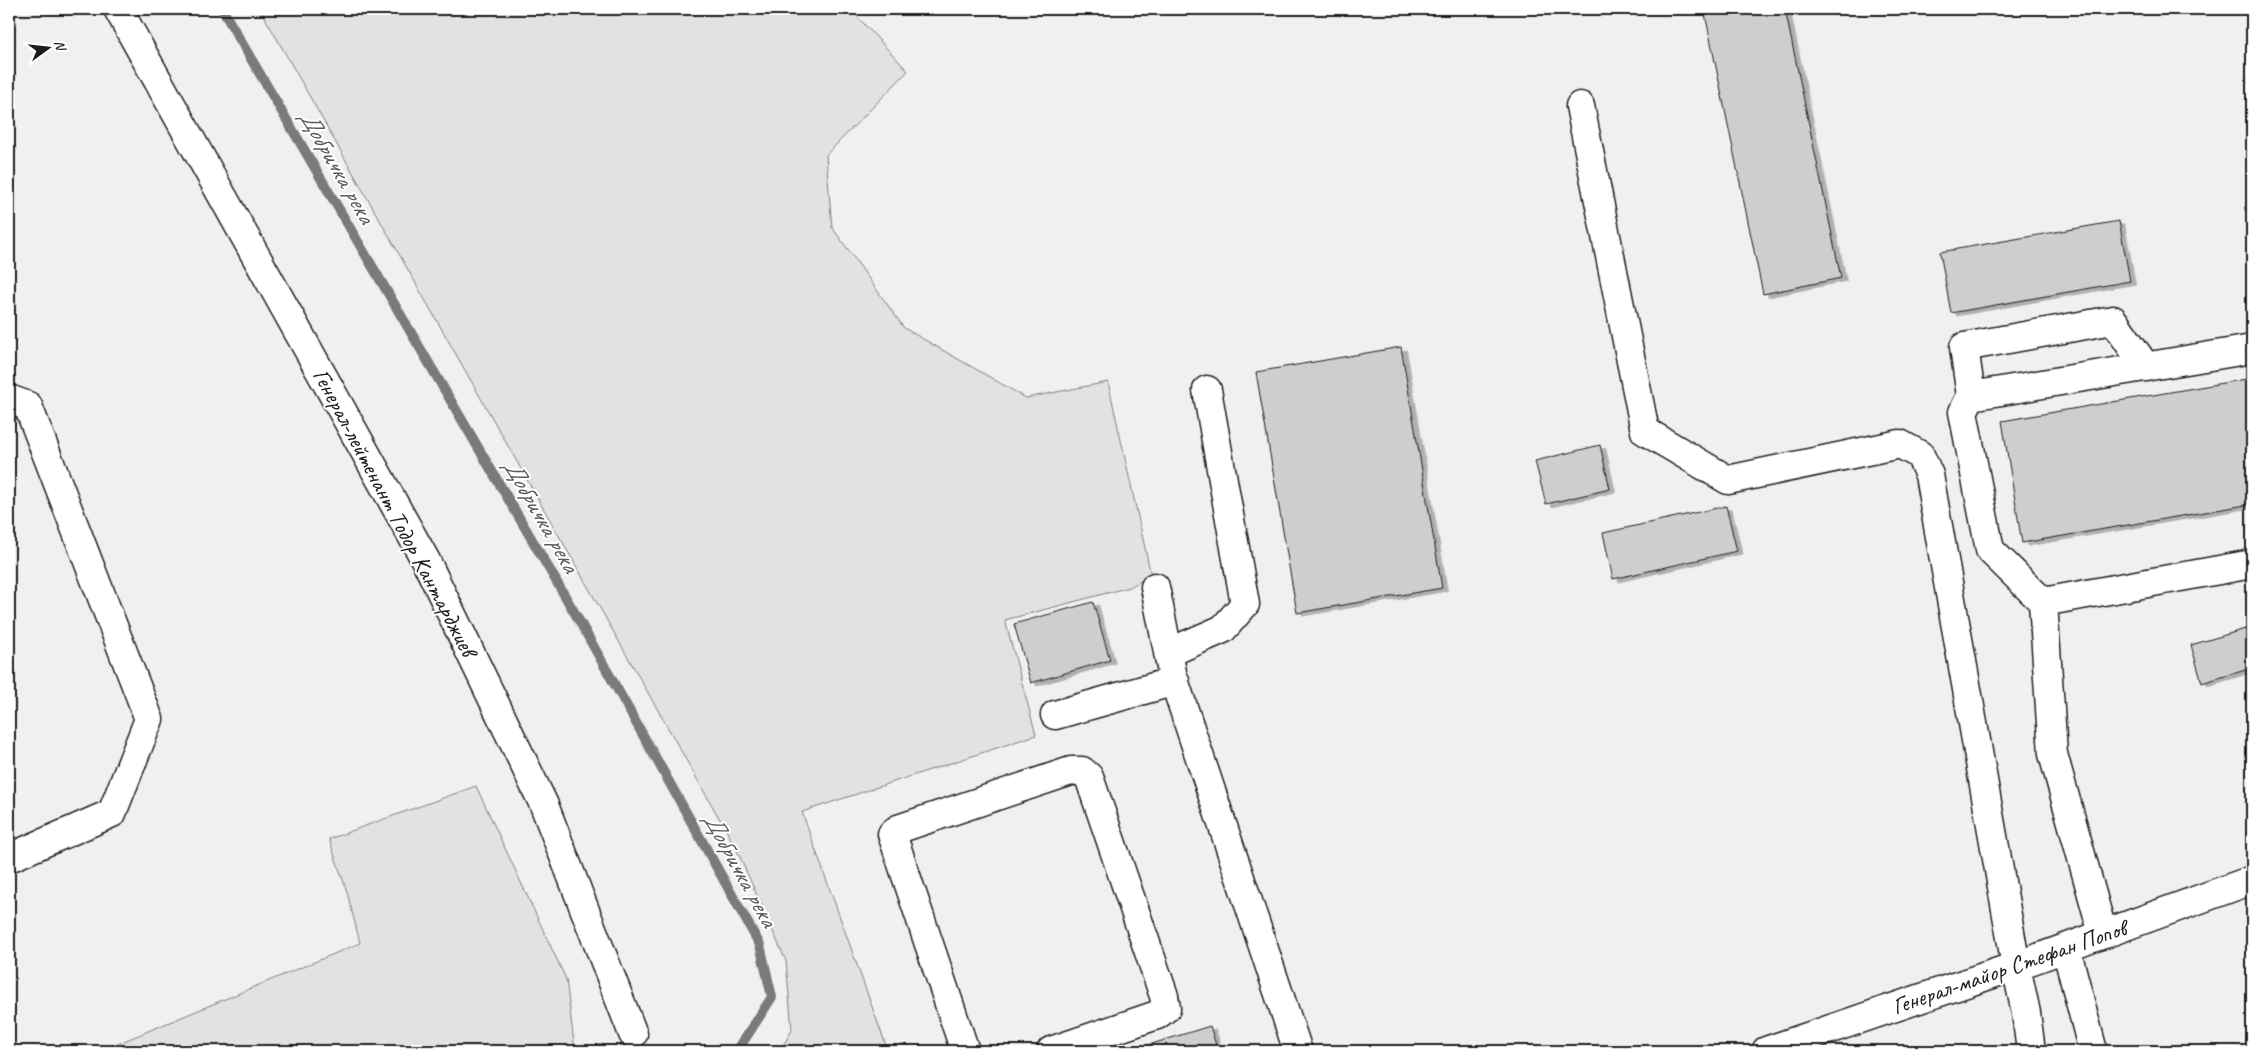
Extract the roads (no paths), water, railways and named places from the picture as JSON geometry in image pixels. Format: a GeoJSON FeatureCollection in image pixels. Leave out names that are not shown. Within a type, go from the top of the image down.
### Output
{"type":"FeatureCollection","features":[{"type":"Feature","properties":{"kind":"street","name":"Генерал-лейтенант Тодор Кантарджиев"},"geometry":{"type":"LineString","coordinates":[[118,9],[426,561],[544,805],[633,1034]]}},
{"type":"Feature","properties":{"kind":"street"},"geometry":{"type":"LineString","coordinates":[[1580,106],[1645,431],[1728,480],[1900,444],[1920,455],[1929,475],[2016,966],[2026,1013],[2031,1051]]}},
{"type":"Feature","properties":{"kind":"street"},"geometry":{"type":"LineString","coordinates":[[2103,934],[2053,754],[2043,602],[1990,550],[1963,412],[1971,396],[1964,347],[2113,320],[2146,367]]}},
{"type":"Feature","properties":{"kind":"street"},"geometry":{"type":"LineString","coordinates":[[1971,396],[2252,349]]}},
{"type":"Feature","properties":{"kind":"street"},"geometry":{"type":"LineString","coordinates":[[1168,653],[1223,629],[1245,604],[1207,390]]}},
{"type":"Feature","properties":{"kind":"street"},"geometry":{"type":"LineString","coordinates":[[9,399],[28,406],[149,719],[112,813],[9,858]]}},
{"type":"Feature","properties":{"kind":"street"},"geometry":{"type":"LineString","coordinates":[[2043,602],[2252,564]]}},
{"type":"Feature","properties":{"kind":"street"},"geometry":{"type":"LineString","coordinates":[[1155,587],[1175,681],[1298,1051]]}},
{"type":"Feature","properties":{"kind":"street"},"geometry":{"type":"LineString","coordinates":[[1055,714],[1175,681]]}},
{"type":"Feature","properties":{"kind":"street"},"geometry":{"type":"LineString","coordinates":[[966,1051],[892,834],[898,829],[1070,771],[1082,771],[1089,777],[1161,987],[1166,1008],[1157,1015],[1052,1051]]}},
{"type":"Feature","properties":{"kind":"street","name":"Генерал-майор Стефан Попов"},"geometry":{"type":"LineString","coordinates":[[1766,1051],[2016,966],[2252,880]]}},
{"type":"Feature","properties":{"kind":"street"},"geometry":{"type":"LineString","coordinates":[[2066,948],[2093,1051]]}},
{"type":"Feature","properties":{"kind":"waterway","name":"Добричка река"},"geometry":{"type":"LineString","coordinates":[[222,9],[576,615],[760,945],[772,997],[737,1051]]}}]}
